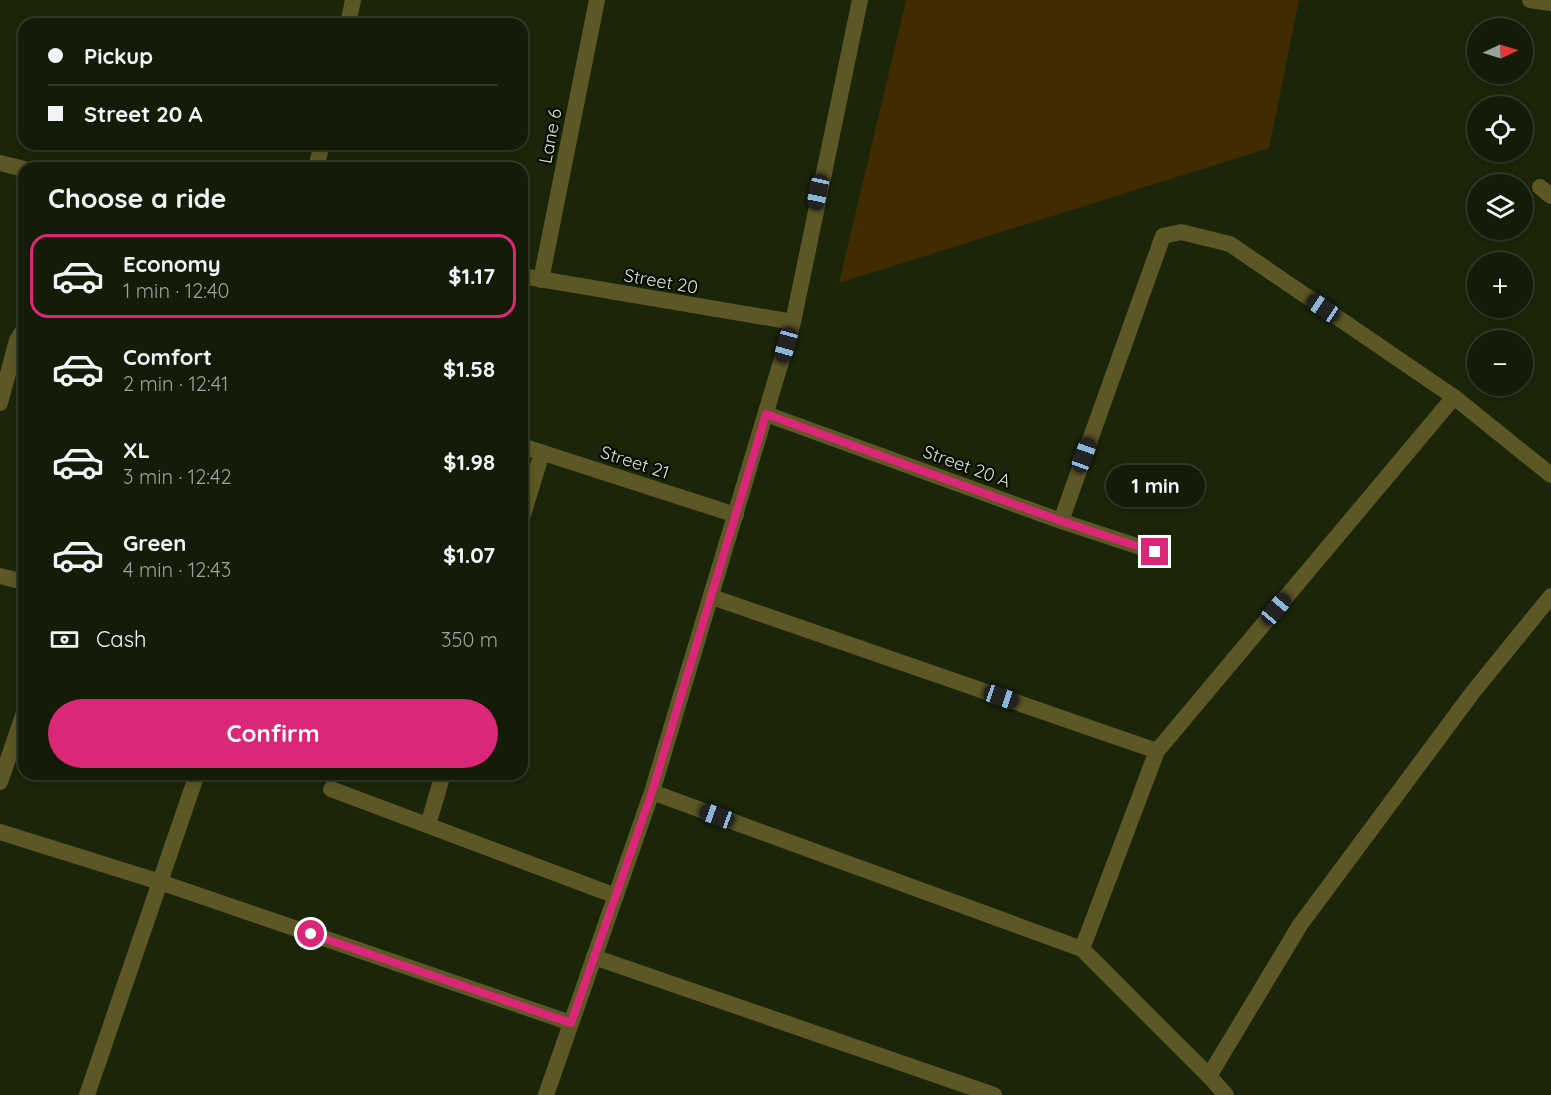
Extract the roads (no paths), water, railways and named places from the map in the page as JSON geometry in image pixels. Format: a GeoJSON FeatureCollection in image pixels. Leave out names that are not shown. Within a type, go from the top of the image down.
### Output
{"type":"FeatureCollection","features":[{"type":"Feature","properties":{"kind":"street"},"geometry":{"type":"LineString","coordinates":[[349,18],[353,0]]}},
{"type":"Feature","properties":{"kind":"street","name":"Lane 6"},"geometry":{"type":"LineString","coordinates":[[541,280],[597,0]]}},
{"type":"Feature","properties":{"kind":"street"},"geometry":{"type":"LineString","coordinates":[[546,1095],[652,792],[793,322],[860,0]]}},
{"type":"Feature","properties":{"kind":"street"},"geometry":{"type":"LineString","coordinates":[[1530,0],[1551,3]]}},
{"type":"Feature","properties":{"kind":"street"},"geometry":{"type":"LineString","coordinates":[[0,163],[18,168]]}},
{"type":"Feature","properties":{"kind":"street"},"geometry":{"type":"LineString","coordinates":[[1061,521],[1163,236],[1181,232],[1230,244],[1454,397],[1551,475]]}},
{"type":"Feature","properties":{"kind":"street","name":"Street 20"},"geometry":{"type":"LineString","coordinates":[[528,277],[793,322]]}},
{"type":"Feature","properties":{"kind":"street"},"geometry":{"type":"LineString","coordinates":[[0,403],[18,338]]}},
{"type":"Feature","properties":{"kind":"street"},"geometry":{"type":"LineString","coordinates":[[1082,949],[1157,751],[1454,397]]}},
{"type":"Feature","properties":{"kind":"street","name":"Street 20 A"},"geometry":{"type":"LineString","coordinates":[[766,414],[1061,521],[1155,552]]}},
{"type":"Feature","properties":{"kind":"street","name":"Street 21"},"geometry":{"type":"LineString","coordinates":[[528,448],[736,515]]}},
{"type":"Feature","properties":{"kind":"street"},"geometry":{"type":"LineString","coordinates":[[528,498],[542,453]]}},
{"type":"Feature","properties":{"kind":"street"},"geometry":{"type":"LineString","coordinates":[[0,576],[18,580]]}},
{"type":"Feature","properties":{"kind":"street"},"geometry":{"type":"LineString","coordinates":[[1209,1076],[1300,925],[1473,693],[1551,596]]}},
{"type":"Feature","properties":{"kind":"street"},"geometry":{"type":"LineString","coordinates":[[712,597],[1157,751]]}},
{"type":"Feature","properties":{"kind":"street"},"geometry":{"type":"LineString","coordinates":[[0,782],[18,730]]}},
{"type":"Feature","properties":{"kind":"street"},"geometry":{"type":"LineString","coordinates":[[87,1095],[195,780]]}},
{"type":"Feature","properties":{"kind":"street"},"geometry":{"type":"LineString","coordinates":[[428,825],[441,780]]}},
{"type":"Feature","properties":{"kind":"street"},"geometry":{"type":"LineString","coordinates":[[331,789],[616,896]]}},
{"type":"Feature","properties":{"kind":"street"},"geometry":{"type":"LineString","coordinates":[[652,792],[1082,949],[1227,1095]]}},
{"type":"Feature","properties":{"kind":"street"},"geometry":{"type":"LineString","coordinates":[[0,832],[160,882],[571,1023]]}},
{"type":"Feature","properties":{"kind":"street"},"geometry":{"type":"LineString","coordinates":[[594,957],[994,1095]]}}]}
